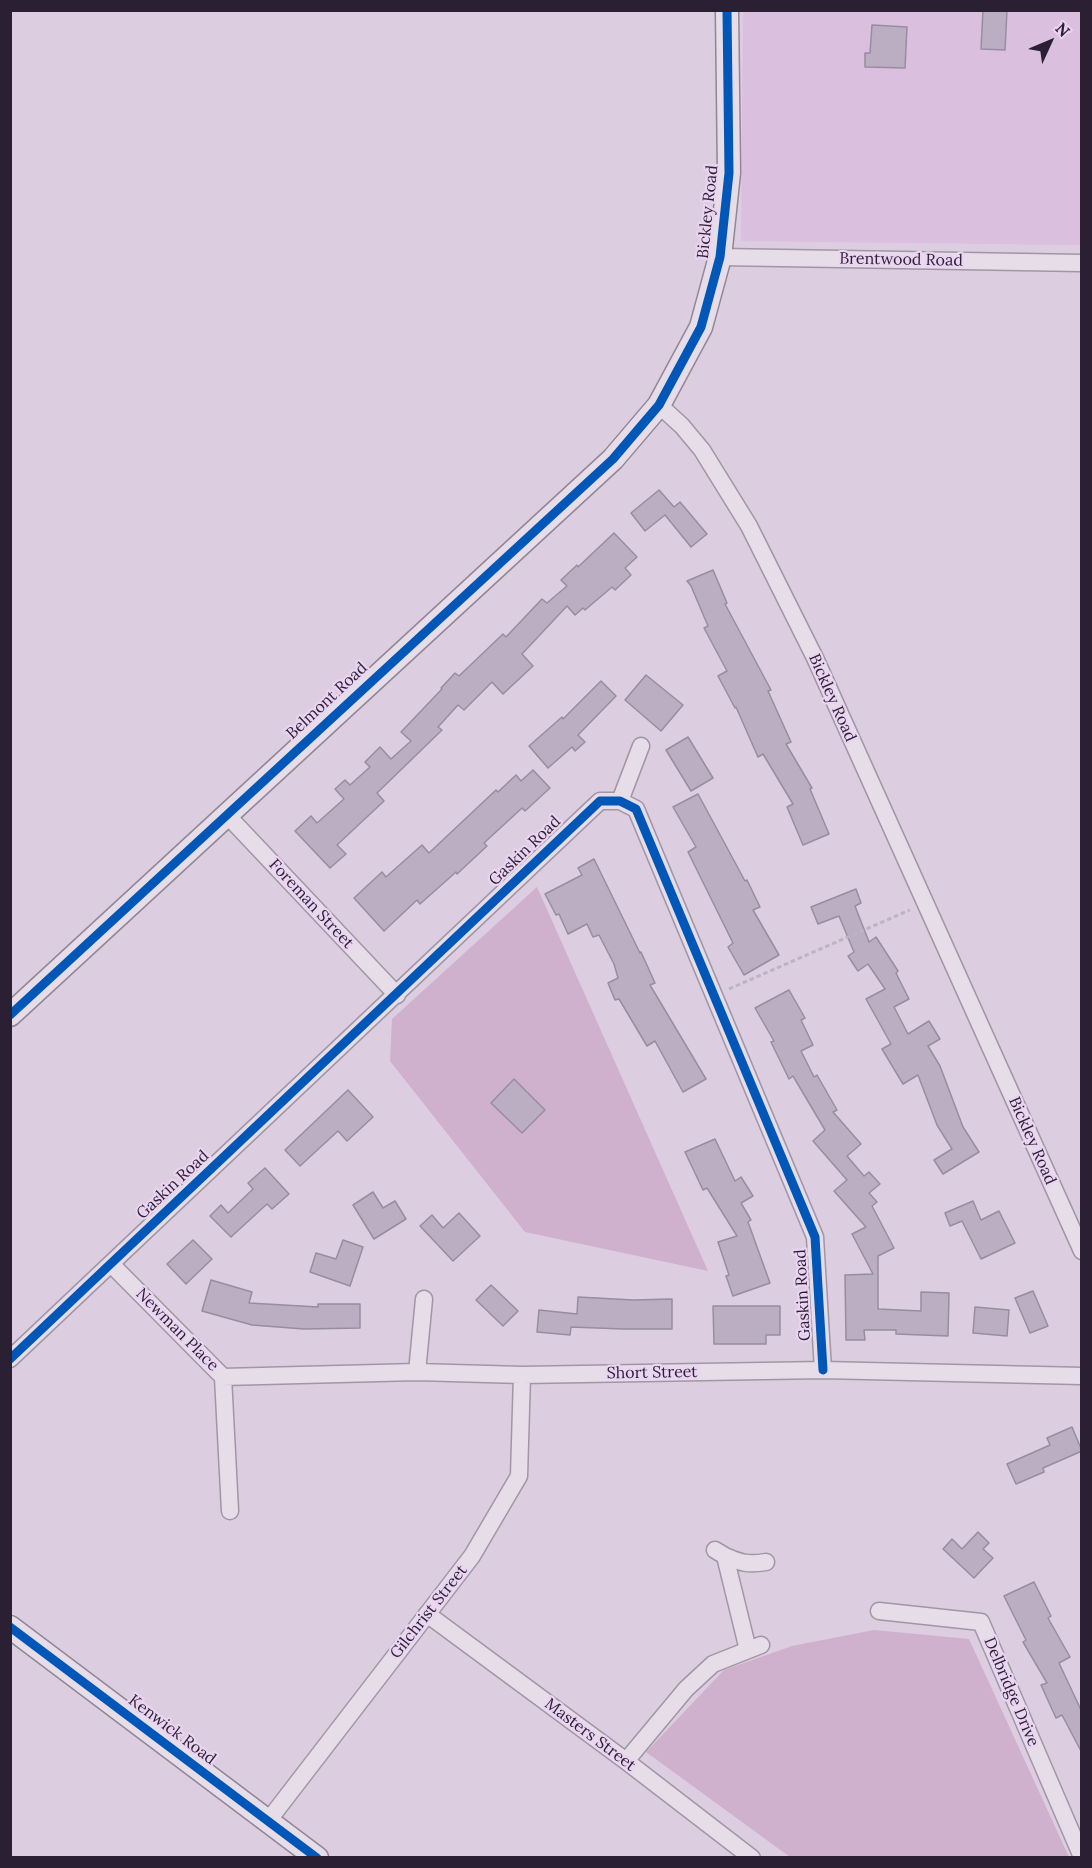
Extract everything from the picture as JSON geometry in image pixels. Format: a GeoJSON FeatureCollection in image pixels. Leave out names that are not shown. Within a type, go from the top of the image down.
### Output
{"type":"FeatureCollection","features":[{"type":"Feature","properties":{"kind":"street","name":"Bickley Road"},"geometry":{"type":"LineString","coordinates":[[726,10],[729,173],[720,257],[701,327],[659,405],[682,426],[702,450],[749,526],[815,658],[1082,1251]]}},
{"type":"Feature","properties":{"kind":"street","name":"Brentwood Road"},"geometry":{"type":"LineString","coordinates":[[720,257],[1082,263]]}},
{"type":"Feature","properties":{"kind":"street","name":"Belmont Road"},"geometry":{"type":"LineString","coordinates":[[10,1015],[613,459],[659,405]]}},
{"type":"Feature","properties":{"kind":"street"},"geometry":{"type":"LineString","coordinates":[[620,801],[641,746]]}},
{"type":"Feature","properties":{"kind":"street","name":"Gaskin Road"},"geometry":{"type":"LineString","coordinates":[[10,1359],[600,801],[620,801],[636,809],[815,1237],[823,1370]]}},
{"type":"Feature","properties":{"kind":"street","name":"Foreman Street"},"geometry":{"type":"LineString","coordinates":[[226,814],[397,995]]}},
{"type":"Feature","properties":{"kind":"street","name":"Newman Place"},"geometry":{"type":"LineString","coordinates":[[111,1264],[224,1377],[230,1511]]}},
{"type":"Feature","properties":{"kind":"street"},"geometry":{"type":"LineString","coordinates":[[417,1372],[424,1299]]}},
{"type":"Feature","properties":{"kind":"street","name":"Short Street"},"geometry":{"type":"LineString","coordinates":[[224,1377],[417,1372],[522,1375],[823,1370],[1082,1376]]}},
{"type":"Feature","properties":{"kind":"street","name":"Gilchrist Street"},"geometry":{"type":"LineString","coordinates":[[268,1821],[472,1556],[519,1476],[522,1375]]}},
{"type":"Feature","properties":{"kind":"street"},"geometry":{"type":"LineString","coordinates":[[626,1761],[686,1689],[713,1664],[754,1648],[720,1553],[740,1563],[766,1562]]}},
{"type":"Feature","properties":{"kind":"street","name":"Delbridge Drive"},"geometry":{"type":"LineString","coordinates":[[879,1611],[981,1622],[1082,1857]]}},
{"type":"Feature","properties":{"kind":"street","name":"Masters Street"},"geometry":{"type":"LineString","coordinates":[[427,1614],[752,1857]]}},
{"type":"Feature","properties":{"kind":"street","name":"Kenwick Road"},"geometry":{"type":"LineString","coordinates":[[10,1627],[316,1857]]}},
{"type":"Feature","properties":{"kind":"path"},"geometry":{"type":"LineString","coordinates":[[714,996],[925,903]]}},
{"type":"Feature","properties":{"kind":"shaded area"},"geometry":{"type":"Polygon","coordinates":[[[743,11],[1081,11],[1081,245],[741,241],[743,11]]]}},
{"type":"Feature","properties":{"kind":"shaded area"},"geometry":{"type":"Polygon","coordinates":[[[537,887],[708,1271],[525,1232],[390,1061],[392,1019],[537,887]]]}},
{"type":"Feature","properties":{"kind":"shaded area"},"geometry":{"type":"Polygon","coordinates":[[[874,1630],[969,1639],[1069,1857],[790,1857],[646,1752],[724,1670],[792,1646],[874,1630]]]}},
{"type":"Feature","properties":{"kind":"building"},"geometry":{"type":"Polygon","coordinates":[[[983,10],[1007,10],[1005,50],[981,49],[983,10]]]}},
{"type":"Feature","properties":{"kind":"building"},"geometry":{"type":"Polygon","coordinates":[[[872,25],[907,27],[905,68],[865,67],[865,53],[870,53],[872,25]]]}},
{"type":"Feature","properties":{"kind":"building"},"geometry":{"type":"Polygon","coordinates":[[[659,490],[674,507],[680,502],[707,534],[691,547],[665,515],[645,531],[631,513],[659,490]]]}},
{"type":"Feature","properties":{"kind":"building"},"geometry":{"type":"Polygon","coordinates":[[[614,533],[637,557],[625,568],[631,575],[615,590],[612,587],[585,610],[583,608],[575,615],[567,606],[522,654],[533,666],[503,694],[492,682],[464,710],[458,705],[438,727],[442,730],[377,793],[384,801],[337,845],[346,854],[330,868],[295,831],[311,816],[317,823],[344,799],[335,789],[345,780],[350,785],[370,767],[365,762],[380,747],[391,759],[411,741],[401,732],[455,673],[459,676],[503,634],[506,637],[542,599],[547,603],[567,586],[561,580],[614,533]]]}},
{"type":"Feature","properties":{"kind":"building"},"geometry":{"type":"Polygon","coordinates":[[[713,570],[727,603],[725,604],[771,690],[768,691],[791,742],[786,744],[812,788],[810,789],[829,834],[803,845],[787,807],[793,804],[763,754],[758,757],[736,707],[718,676],[727,671],[704,628],[708,626],[687,581],[713,570]]]}},
{"type":"Feature","properties":{"kind":"building"},"geometry":{"type":"Polygon","coordinates":[[[646,675],[683,705],[661,731],[625,700],[646,675]]]}},
{"type":"Feature","properties":{"kind":"building"},"geometry":{"type":"Polygon","coordinates":[[[601,681],[616,696],[578,735],[585,742],[575,751],[572,747],[548,768],[529,746],[562,717],[563,719],[601,681]]]}},
{"type":"Feature","properties":{"kind":"building"},"geometry":{"type":"Polygon","coordinates":[[[688,737],[713,778],[691,791],[666,750],[688,737]]]}},
{"type":"Feature","properties":{"kind":"building"},"geometry":{"type":"Polygon","coordinates":[[[533,770],[550,788],[525,811],[522,808],[484,843],[487,846],[457,874],[456,872],[420,904],[417,900],[384,931],[354,898],[382,872],[386,877],[422,845],[429,853],[496,790],[498,792],[516,775],[521,781],[533,770]]]}},
{"type":"Feature","properties":{"kind":"building"},"geometry":{"type":"Polygon","coordinates":[[[698,794],[745,881],[747,880],[760,907],[753,910],[779,955],[744,975],[728,947],[733,943],[688,852],[696,847],[673,807],[698,794]]]}},
{"type":"Feature","properties":{"kind":"building"},"geometry":{"type":"Polygon","coordinates":[[[594,859],[655,983],[650,985],[706,1079],[683,1092],[655,1041],[647,1046],[619,999],[615,1000],[608,983],[618,978],[614,964],[599,935],[593,937],[587,924],[568,934],[559,914],[556,915],[545,894],[582,875],[578,868],[594,859]]]}},
{"type":"Feature","properties":{"kind":"building"},"geometry":{"type":"Polygon","coordinates":[[[856,889],[861,903],[855,906],[869,942],[876,937],[898,971],[896,973],[909,999],[894,1007],[908,1034],[929,1021],[940,1039],[928,1046],[940,1066],[963,1127],[979,1152],[943,1174],[934,1160],[952,1149],[937,1125],[918,1075],[903,1084],[882,1049],[891,1044],[866,999],[885,989],[868,964],[858,971],[848,956],[854,952],[839,916],[818,924],[811,907],[856,889]]]}},
{"type":"Feature","properties":{"kind":"building"},"geometry":{"type":"Polygon","coordinates":[[[789,990],[805,1018],[801,1020],[813,1045],[801,1051],[814,1077],[817,1075],[837,1110],[833,1112],[861,1144],[847,1156],[864,1176],[869,1172],[880,1184],[869,1193],[877,1202],[872,1206],[894,1248],[878,1256],[878,1309],[921,1311],[921,1292],[949,1293],[948,1336],[896,1334],[896,1330],[864,1330],[865,1340],[846,1340],[845,1275],[873,1274],[852,1234],[866,1227],[834,1191],[847,1180],[813,1141],[825,1130],[793,1076],[789,1079],[771,1042],[774,1041],[755,1008],[789,990]]]}},
{"type":"Feature","properties":{"kind":"building"},"geometry":{"type":"Polygon","coordinates":[[[514,1079],[545,1110],[522,1133],[491,1103],[514,1079]]]}},
{"type":"Feature","properties":{"kind":"building"},"geometry":{"type":"Polygon","coordinates":[[[348,1090],[373,1117],[347,1141],[338,1131],[300,1166],[285,1150],[348,1090]]]}},
{"type":"Feature","properties":{"kind":"building"},"geometry":{"type":"Polygon","coordinates":[[[715,1139],[735,1181],[741,1177],[753,1196],[741,1203],[751,1220],[748,1222],[770,1283],[733,1296],[718,1242],[737,1236],[707,1188],[703,1190],[685,1152],[715,1139]]]}},
{"type":"Feature","properties":{"kind":"building"},"geometry":{"type":"Polygon","coordinates":[[[265,1168],[289,1194],[272,1209],[267,1204],[231,1237],[210,1216],[221,1205],[228,1213],[253,1189],[248,1183],[265,1168]]]}},
{"type":"Feature","properties":{"kind":"building"},"geometry":{"type":"Polygon","coordinates":[[[373,1192],[383,1208],[395,1201],[406,1219],[374,1239],[353,1205],[373,1192]]]}},
{"type":"Feature","properties":{"kind":"building"},"geometry":{"type":"Polygon","coordinates":[[[973,1201],[981,1220],[999,1211],[1015,1243],[981,1259],[962,1221],[950,1226],[945,1213],[973,1201]]]}},
{"type":"Feature","properties":{"kind":"building"},"geometry":{"type":"Polygon","coordinates":[[[459,1213],[480,1236],[453,1261],[420,1226],[432,1215],[443,1228],[459,1213]]]}},
{"type":"Feature","properties":{"kind":"building"},"geometry":{"type":"Polygon","coordinates":[[[193,1240],[212,1259],[186,1284],[167,1264],[193,1240]]]}},
{"type":"Feature","properties":{"kind":"building"},"geometry":{"type":"Polygon","coordinates":[[[343,1240],[363,1247],[350,1286],[310,1272],[316,1253],[336,1259],[343,1240]]]}},
{"type":"Feature","properties":{"kind":"building"},"geometry":{"type":"Polygon","coordinates":[[[211,1280],[252,1292],[249,1303],[318,1307],[318,1304],[360,1304],[360,1328],[304,1329],[252,1325],[202,1311],[211,1280]]]}},
{"type":"Feature","properties":{"kind":"building"},"geometry":{"type":"Polygon","coordinates":[[[491,1285],[518,1311],[503,1326],[476,1300],[491,1285]]]}},
{"type":"Feature","properties":{"kind":"building"},"geometry":{"type":"Polygon","coordinates":[[[1033,1291],[1048,1326],[1030,1333],[1015,1298],[1033,1291]]]}},
{"type":"Feature","properties":{"kind":"building"},"geometry":{"type":"Polygon","coordinates":[[[578,1297],[633,1300],[672,1299],[672,1329],[571,1327],[570,1335],[537,1332],[539,1310],[577,1314],[578,1297]]]}},
{"type":"Feature","properties":{"kind":"building"},"geometry":{"type":"Polygon","coordinates":[[[713,1306],[780,1306],[780,1335],[766,1335],[766,1344],[714,1344],[713,1306]]]}},
{"type":"Feature","properties":{"kind":"building"},"geometry":{"type":"Polygon","coordinates":[[[975,1307],[1009,1310],[1007,1336],[973,1333],[975,1307]]]}},
{"type":"Feature","properties":{"kind":"building"},"geometry":{"type":"Polygon","coordinates":[[[1072,1427],[1082,1451],[1043,1468],[1044,1472],[1016,1484],[1007,1464],[1050,1445],[1047,1438],[1072,1427]]]}},
{"type":"Feature","properties":{"kind":"building"},"geometry":{"type":"Polygon","coordinates":[[[978,1532],[989,1543],[983,1549],[993,1558],[974,1578],[943,1549],[952,1539],[962,1549],[978,1532]]]}},
{"type":"Feature","properties":{"kind":"building"},"geometry":{"type":"Polygon","coordinates":[[[1034,1582],[1051,1616],[1048,1618],[1070,1657],[1059,1663],[1082,1712],[1082,1753],[1062,1715],[1056,1718],[1041,1685],[1047,1683],[1023,1642],[1026,1640],[1004,1596],[1034,1582]]]}},
{"type":"Feature","properties":{"kind":"cycle path"},"geometry":{"type":"LineString","coordinates":[[10,1015],[613,459],[659,405],[701,327],[720,257],[729,173],[727,10]]}},
{"type":"Feature","properties":{"kind":"cycle path"},"geometry":{"type":"LineString","coordinates":[[10,1359],[600,801],[620,801],[636,809],[815,1237],[823,1370]]}},
{"type":"Feature","properties":{"kind":"cycle path"},"geometry":{"type":"LineString","coordinates":[[10,1627],[317,1858]]}}]}
